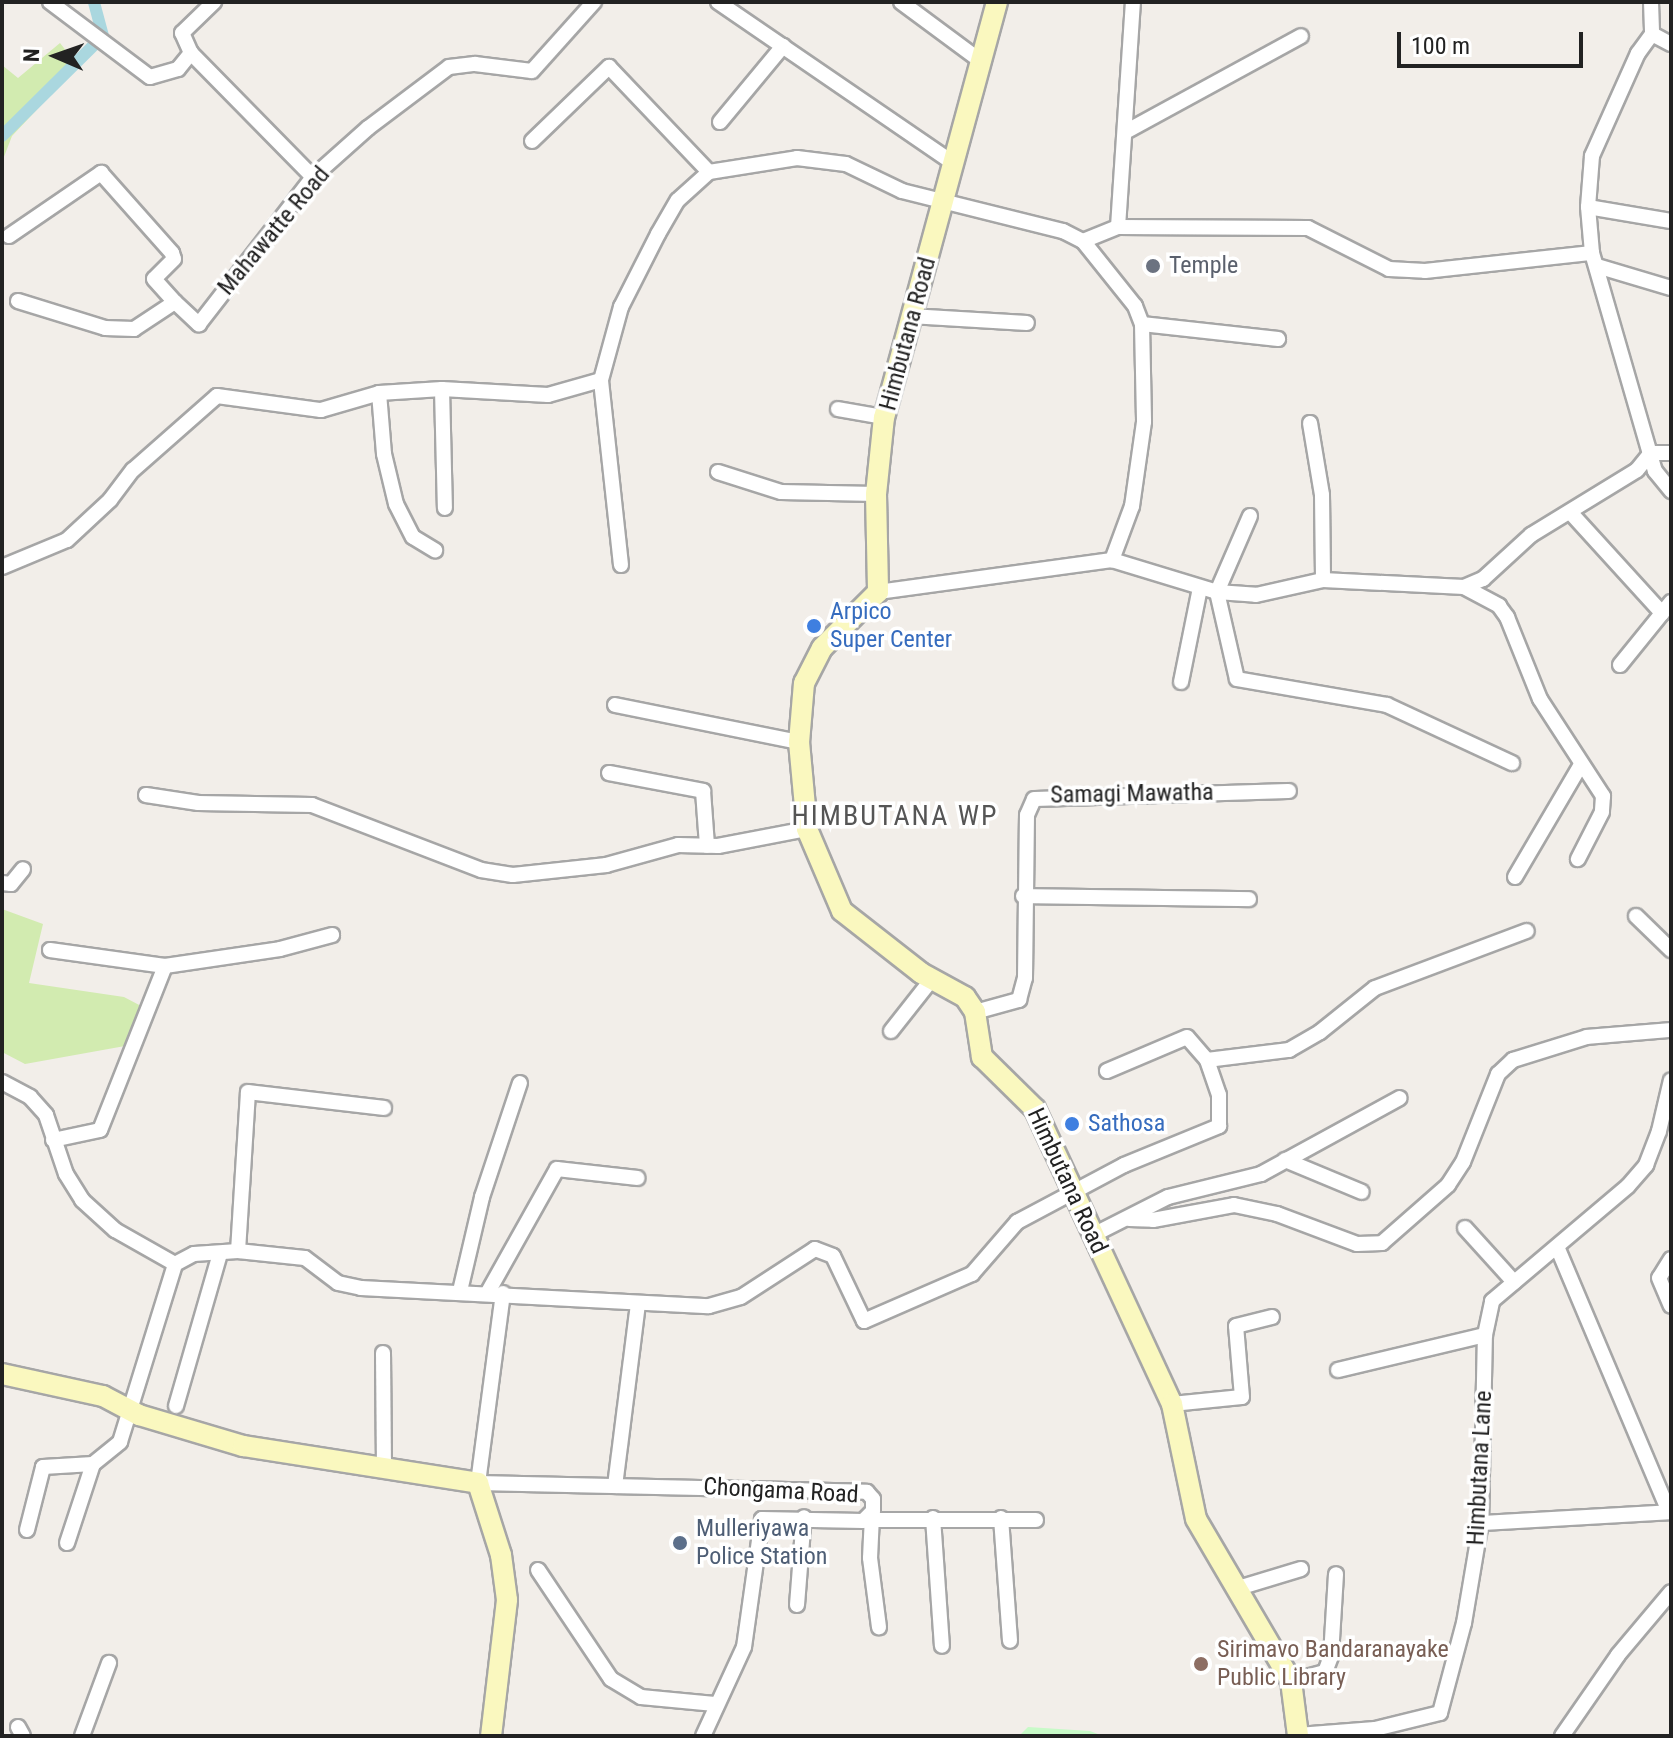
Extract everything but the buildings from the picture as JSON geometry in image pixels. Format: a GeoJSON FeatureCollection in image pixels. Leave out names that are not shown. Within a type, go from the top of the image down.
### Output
{"type":"FeatureCollection","features":[{"type":"Feature","properties":{"kind":"street"},"geometry":{"type":"LineString","coordinates":[[50,2],[150,77],[178,69],[191,53]]}},
{"type":"Feature","properties":{"kind":"street"},"geometry":{"type":"LineString","coordinates":[[214,2],[182,33],[191,53],[313,177]]}},
{"type":"Feature","properties":{"kind":"street","name":"Mahawatte Road"},"geometry":{"type":"LineString","coordinates":[[175,302],[199,324],[313,177],[449,67],[475,64],[532,71],[594,2]]}},
{"type":"Feature","properties":{"kind":"street"},"geometry":{"type":"LineString","coordinates":[[718,2],[952,162]]}},
{"type":"Feature","properties":{"kind":"street"},"geometry":{"type":"LineString","coordinates":[[901,2],[982,62]]}},
{"type":"Feature","properties":{"kind":"street","name":"Himbutana Road"},"geometry":{"type":"LineString","coordinates":[[878,592],[876,494],[884,417],[910,316],[945,203],[952,162],[997,2]]}},
{"type":"Feature","properties":{"kind":"street"},"geometry":{"type":"LineString","coordinates":[[1118,227],[1127,131],[1133,2]]}},
{"type":"Feature","properties":{"kind":"street"},"geometry":{"type":"LineString","coordinates":[[1651,2],[1652,34],[1638,53],[1592,156],[1588,207],[1594,259],[1655,471],[1671,491]]}},
{"type":"Feature","properties":{"kind":"street"},"geometry":{"type":"LineString","coordinates":[[1652,34],[1671,32]]}},
{"type":"Feature","properties":{"kind":"street"},"geometry":{"type":"LineString","coordinates":[[1652,34],[1671,44]]}},
{"type":"Feature","properties":{"kind":"street"},"geometry":{"type":"LineString","coordinates":[[1127,131],[1301,36]]}},
{"type":"Feature","properties":{"kind":"street"},"geometry":{"type":"LineString","coordinates":[[720,122],[783,46]]}},
{"type":"Feature","properties":{"kind":"street"},"geometry":{"type":"LineString","coordinates":[[532,141],[609,67],[709,172]]}},
{"type":"Feature","properties":{"kind":"street"},"geometry":{"type":"LineString","coordinates":[[621,565],[601,380],[621,307],[678,200],[709,172],[797,158],[846,164],[945,203],[1063,231],[1083,241],[1135,306],[1142,324],[1144,422],[1132,506],[1112,560]]}},
{"type":"Feature","properties":{"kind":"street"},"geometry":{"type":"LineString","coordinates":[[9,236],[101,173],[174,259],[154,279],[175,302],[134,329],[105,328],[18,301]]}},
{"type":"Feature","properties":{"kind":"street"},"geometry":{"type":"LineString","coordinates":[[1588,207],[1671,221]]}},
{"type":"Feature","properties":{"kind":"street"},"geometry":{"type":"LineString","coordinates":[[1083,241],[1118,227],[1308,228],[1389,269],[1594,259],[1671,288]]}},
{"type":"Feature","properties":{"kind":"street"},"geometry":{"type":"LineString","coordinates":[[910,316],[1027,323]]}},
{"type":"Feature","properties":{"kind":"street"},"geometry":{"type":"LineString","coordinates":[[1142,324],[1278,339]]}},
{"type":"Feature","properties":{"kind":"street"},"geometry":{"type":"LineString","coordinates":[[2,567],[67,540],[110,500],[133,470],[217,396],[321,410],[379,393],[442,389],[548,395],[601,380]]}},
{"type":"Feature","properties":{"kind":"street"},"geometry":{"type":"LineString","coordinates":[[442,389],[445,508]]}},
{"type":"Feature","properties":{"kind":"street"},"geometry":{"type":"LineString","coordinates":[[379,393],[384,454],[396,504],[413,537],[435,550]]}},
{"type":"Feature","properties":{"kind":"street"},"geometry":{"type":"LineString","coordinates":[[838,409],[884,417]]}},
{"type":"Feature","properties":{"kind":"street"},"geometry":{"type":"LineString","coordinates":[[1310,423],[1322,495],[1323,580]]}},
{"type":"Feature","properties":{"kind":"street"},"geometry":{"type":"LineString","coordinates":[[1651,453],[1671,453]]}},
{"type":"Feature","properties":{"kind":"street"},"geometry":{"type":"LineString","coordinates":[[1464,587],[1483,579],[1531,535],[1637,470],[1651,453]]}},
{"type":"Feature","properties":{"kind":"street"},"geometry":{"type":"LineString","coordinates":[[718,472],[781,492],[876,494]]}},
{"type":"Feature","properties":{"kind":"street"},"geometry":{"type":"LineString","coordinates":[[1570,512],[1667,608],[1620,665]]}},
{"type":"Feature","properties":{"kind":"street"},"geometry":{"type":"LineString","coordinates":[[1250,516],[1217,592],[1231,667],[1244,684],[1387,705],[1512,763]]}},
{"type":"Feature","properties":{"kind":"street"},"geometry":{"type":"LineString","coordinates":[[975,1012],[965,997],[932,979],[842,911],[807,829],[799,742],[804,683],[822,648],[878,592],[1112,560],[1200,588],[1256,595],[1323,580],[1464,587],[1499,606],[1507,617],[1540,699],[1580,766],[1603,796],[1602,812],[1578,859]]}},
{"type":"Feature","properties":{"kind":"street"},"geometry":{"type":"LineString","coordinates":[[1181,682],[1200,588]]}},
{"type":"Feature","properties":{"kind":"street"},"geometry":{"type":"LineString","coordinates":[[615,705],[799,742]]}},
{"type":"Feature","properties":{"kind":"street"},"geometry":{"type":"LineString","coordinates":[[1515,877],[1580,766]]}},
{"type":"Feature","properties":{"kind":"street"},"geometry":{"type":"LineString","coordinates":[[609,773],[703,791],[707,846]]}},
{"type":"Feature","properties":{"kind":"street","name":"Samagi Mawatha"},"geometry":{"type":"LineString","coordinates":[[975,1012],[1019,1000],[1025,978],[1023,896],[1027,815],[1040,796],[1289,791]]}},
{"type":"Feature","properties":{"kind":"street"},"geometry":{"type":"LineString","coordinates":[[146,795],[198,803],[312,805],[481,870],[513,875],[606,865],[678,845],[707,846],[807,829]]}},
{"type":"Feature","properties":{"kind":"street"},"geometry":{"type":"LineString","coordinates":[[2,883],[11,884],[23,869]]}},
{"type":"Feature","properties":{"kind":"street"},"geometry":{"type":"LineString","coordinates":[[1023,896],[1249,899]]}},
{"type":"Feature","properties":{"kind":"street"},"geometry":{"type":"LineString","coordinates":[[1636,916],[1671,950]]}},
{"type":"Feature","properties":{"kind":"street"},"geometry":{"type":"LineString","coordinates":[[1207,1060],[1289,1050],[1320,1032],[1375,988],[1527,931]]}},
{"type":"Feature","properties":{"kind":"street"},"geometry":{"type":"LineString","coordinates":[[50,950],[165,966],[280,949],[332,935]]}},
{"type":"Feature","properties":{"kind":"street"},"geometry":{"type":"LineString","coordinates":[[53,1140],[100,1130],[165,966]]}},
{"type":"Feature","properties":{"kind":"street"},"geometry":{"type":"LineString","coordinates":[[891,1031],[932,979]]}},
{"type":"Feature","properties":{"kind":"street","name":"Himbutana Road"},"geometry":{"type":"LineString","coordinates":[[975,1012],[982,1057],[1035,1109],[1071,1195],[1093,1235],[1172,1404],[1196,1519],[1291,1681],[1298,1736]]}},
{"type":"Feature","properties":{"kind":"street"},"geometry":{"type":"LineString","coordinates":[[1129,1219],[1153,1220],[1234,1205],[1277,1214],[1357,1244],[1382,1243],[1448,1185],[1463,1162],[1498,1074],[1513,1060],[1587,1037],[1671,1030]]}},
{"type":"Feature","properties":{"kind":"street"},"geometry":{"type":"LineString","coordinates":[[67,1543],[93,1464],[120,1442],[175,1264],[194,1254],[238,1251],[305,1258],[338,1283],[361,1288],[496,1292],[638,1305],[709,1306],[741,1297],[815,1249],[833,1256],[864,1321],[972,1274],[1017,1222],[1124,1165],[1219,1126],[1219,1095],[1207,1060],[1187,1037],[1107,1071]]}},
{"type":"Feature","properties":{"kind":"street","name":"Himbutana Lane"},"geometry":{"type":"LineString","coordinates":[[1298,1736],[1375,1729],[1440,1713],[1464,1623],[1481,1523],[1485,1335],[1492,1301],[1558,1249],[1628,1186],[1655,1142],[1671,1080]]}},
{"type":"Feature","properties":{"kind":"street"},"geometry":{"type":"LineString","coordinates":[[2,1082],[38,1106],[82,1200],[115,1230],[175,1264]]}},
{"type":"Feature","properties":{"kind":"street"},"geometry":{"type":"LineString","coordinates":[[460,1291],[482,1197],[520,1083]]}},
{"type":"Feature","properties":{"kind":"street"},"geometry":{"type":"LineString","coordinates":[[238,1251],[248,1092],[384,1108]]}},
{"type":"Feature","properties":{"kind":"street"},"geometry":{"type":"LineString","coordinates":[[1093,1235],[1168,1197],[1261,1174],[1400,1098]]}},
{"type":"Feature","properties":{"kind":"street"},"geometry":{"type":"LineString","coordinates":[[1285,1160],[1362,1192]]}},
{"type":"Feature","properties":{"kind":"street"},"geometry":{"type":"LineString","coordinates":[[491,1736],[507,1600],[501,1555],[478,1483],[496,1292],[557,1169],[637,1178]]}},
{"type":"Feature","properties":{"kind":"street"},"geometry":{"type":"LineString","coordinates":[[1465,1228],[1514,1282]]}},
{"type":"Feature","properties":{"kind":"street"},"geometry":{"type":"LineString","coordinates":[[1481,1523],[1555,1515],[1670,1512],[1558,1249]]}},
{"type":"Feature","properties":{"kind":"street"},"geometry":{"type":"LineString","coordinates":[[176,1406],[220,1254]]}},
{"type":"Feature","properties":{"kind":"street"},"geometry":{"type":"LineString","coordinates":[[1671,1259],[1659,1278],[1671,1306]]}},
{"type":"Feature","properties":{"kind":"street"},"geometry":{"type":"LineString","coordinates":[[615,1486],[638,1305]]}},
{"type":"Feature","properties":{"kind":"street"},"geometry":{"type":"LineString","coordinates":[[1172,1404],[1242,1397],[1236,1326],[1272,1317]]}},
{"type":"Feature","properties":{"kind":"street"},"geometry":{"type":"LineString","coordinates":[[1338,1370],[1485,1335]]}},
{"type":"Feature","properties":{"kind":"street"},"geometry":{"type":"LineString","coordinates":[[383,1353],[384,1469]]}},
{"type":"Feature","properties":{"kind":"street"},"geometry":{"type":"LineString","coordinates":[[2,1374],[94,1393],[130,1410],[243,1446],[478,1483]]}},
{"type":"Feature","properties":{"kind":"street"},"geometry":{"type":"LineString","coordinates":[[27,1530],[43,1467],[93,1464]]}},
{"type":"Feature","properties":{"kind":"street","name":"Chongama Road"},"geometry":{"type":"LineString","coordinates":[[478,1483],[867,1492],[873,1511],[868,1518],[762,1519],[748,1631],[703,1736]]}},
{"type":"Feature","properties":{"kind":"street"},"geometry":{"type":"LineString","coordinates":[[797,1605],[804,1517]]}},
{"type":"Feature","properties":{"kind":"street"},"geometry":{"type":"LineString","coordinates":[[879,1627],[868,1518],[1036,1520]]}},
{"type":"Feature","properties":{"kind":"street"},"geometry":{"type":"LineString","coordinates":[[933,1518],[942,1646]]}},
{"type":"Feature","properties":{"kind":"street"},"geometry":{"type":"LineString","coordinates":[[1001,1518],[1010,1641]]}},
{"type":"Feature","properties":{"kind":"street"},"geometry":{"type":"LineString","coordinates":[[1235,1589],[1301,1569]]}},
{"type":"Feature","properties":{"kind":"street"},"geometry":{"type":"LineString","coordinates":[[538,1570],[611,1679],[641,1697],[715,1704]]}},
{"type":"Feature","properties":{"kind":"street"},"geometry":{"type":"LineString","coordinates":[[1291,1681],[1325,1672],[1331,1656],[1336,1574]]}},
{"type":"Feature","properties":{"kind":"street"},"geometry":{"type":"LineString","coordinates":[[1562,1736],[1618,1655],[1671,1592]]}},
{"type":"Feature","properties":{"kind":"street"},"geometry":{"type":"LineString","coordinates":[[82,1736],[109,1663]]}},
{"type":"Feature","properties":{"kind":"green space"},"geometry":{"type":"Polygon","coordinates":[[[60,43],[78,66],[12,136],[2,162],[2,65],[18,78],[60,43]]]}},
{"type":"Feature","properties":{"kind":"green space"},"geometry":{"type":"Polygon","coordinates":[[[2,909],[43,924],[29,983],[124,997],[143,1007],[125,1046],[25,1064],[2,1052],[2,909]]]}},
{"type":"Feature","properties":{"kind":"green space"},"geometry":{"type":"Polygon","coordinates":[[[1028,1727],[1090,1731],[1103,1736],[1019,1736],[1028,1727]]]}},
{"type":"Feature","properties":{"kind":"waterway"},"geometry":{"type":"LineString","coordinates":[[2,136],[103,36],[94,2]]}},
{"type":"Feature","properties":{"kind":"place","name":"Temple"},"geometry":{"type":"Point","coordinates":[1153,266]}},
{"type":"Feature","properties":{"kind":"place","name":"Arpico Super Center"},"geometry":{"type":"Point","coordinates":[814,626]}},
{"type":"Feature","properties":{"kind":"place","name":"Sathosa"},"geometry":{"type":"Point","coordinates":[1072,1124]}},
{"type":"Feature","properties":{"kind":"place","name":"Mulleriyawa Police Station"},"geometry":{"type":"Point","coordinates":[680,1543]}},
{"type":"Feature","properties":{"kind":"place","name":"Sirimavo Bandaranayake Public Library"},"geometry":{"type":"Point","coordinates":[1201,1664]}},
{"type":"Feature","properties":{"kind":"district","name":"HIMBUTANA WP"},"geometry":{"type":"Point","coordinates":[895,816]}}]}
